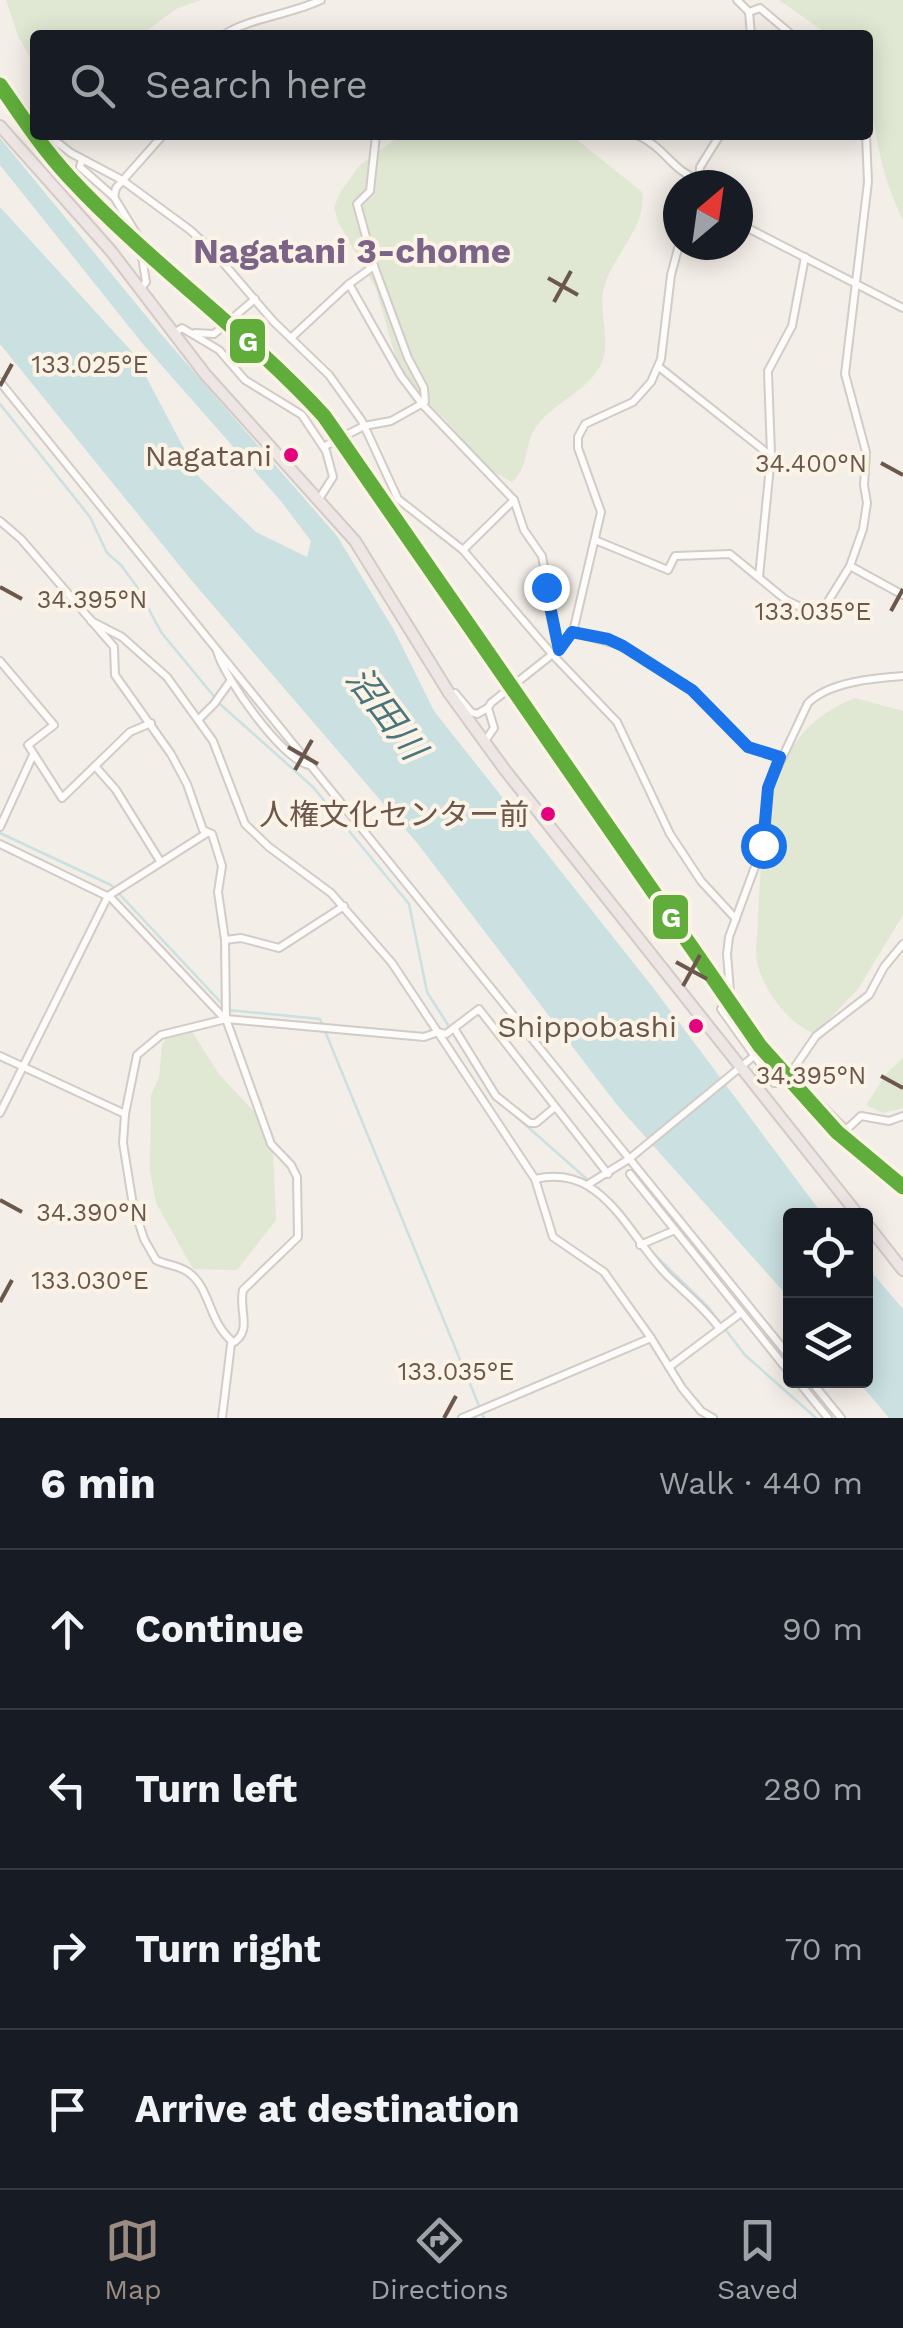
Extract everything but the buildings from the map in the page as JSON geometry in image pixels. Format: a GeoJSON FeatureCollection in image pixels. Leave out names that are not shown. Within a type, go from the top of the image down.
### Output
{"type":"FeatureCollection","features":[{"type":"Feature","properties":{"kind":"highway"},"geometry":{"type":"LineString","coordinates":[[0,126],[141,288],[205,374],[355,540],[485,742],[737,1070],[852,1208]]}},
{"type":"Feature","properties":{"kind":"highway"},"geometry":{"type":"LineString","coordinates":[[873,1232],[903,1270]]}},
{"type":"Feature","properties":{"kind":"street"},"geometry":{"type":"LineString","coordinates":[[233,30],[298,12],[321,0]]}},
{"type":"Feature","properties":{"kind":"street"},"geometry":{"type":"LineString","coordinates":[[736,0],[749,12],[751,30]]}},
{"type":"Feature","properties":{"kind":"street"},"geometry":{"type":"LineString","coordinates":[[749,12],[760,8],[786,30]]}},
{"type":"Feature","properties":{"kind":"street"},"geometry":{"type":"LineString","coordinates":[[0,79],[30,117]]}},
{"type":"Feature","properties":{"kind":"street"},"geometry":{"type":"LineString","coordinates":[[55,140],[122,180],[190,230],[273,322],[329,375],[364,426],[398,499],[463,550],[617,722],[670,834],[701,881],[736,919]]}},
{"type":"Feature","properties":{"kind":"street"},"geometry":{"type":"LineString","coordinates":[[114,197],[122,180],[158,140]]}},
{"type":"Feature","properties":{"kind":"street"},"geometry":{"type":"LineString","coordinates":[[375,140],[370,192],[357,204],[374,266],[408,358],[424,388],[423,405]]}},
{"type":"Feature","properties":{"kind":"street"},"geometry":{"type":"LineString","coordinates":[[649,140],[680,170]]}},
{"type":"Feature","properties":{"kind":"street"},"geometry":{"type":"LineString","coordinates":[[700,170],[717,140]]}},
{"type":"Feature","properties":{"kind":"street"},"geometry":{"type":"LineString","coordinates":[[595,540],[668,570],[675,556],[730,554],[786,600],[815,617],[850,566],[867,504],[866,452],[845,374],[868,182],[866,140]]}},
{"type":"Feature","properties":{"kind":"street"},"geometry":{"type":"LineString","coordinates":[[82,159],[80,168],[114,197],[139,238],[146,282],[141,288]]}},
{"type":"Feature","properties":{"kind":"street"},"geometry":{"type":"LineString","coordinates":[[753,231],[903,308]]}},
{"type":"Feature","properties":{"kind":"street"},"geometry":{"type":"LineString","coordinates":[[760,577],[771,456],[768,371],[792,326],[805,257]]}},
{"type":"Feature","properties":{"kind":"street"},"geometry":{"type":"LineString","coordinates":[[438,673],[477,714],[556,652],[572,632],[601,512],[578,448],[578,437],[585,424],[632,402],[659,367],[676,260]]}},
{"type":"Feature","properties":{"kind":"street"},"geometry":{"type":"LineString","coordinates":[[292,337],[374,266]]}},
{"type":"Feature","properties":{"kind":"street"},"geometry":{"type":"LineString","coordinates":[[349,284],[401,376],[423,405],[514,500],[524,530],[542,556],[556,652]]}},
{"type":"Feature","properties":{"kind":"street"},"geometry":{"type":"LineString","coordinates":[[189,332],[214,334],[255,299]]}},
{"type":"Feature","properties":{"kind":"street"},"geometry":{"type":"LineString","coordinates":[[173,334],[182,328],[219,350],[246,380],[302,415],[329,460]]}},
{"type":"Feature","properties":{"kind":"street"},"geometry":{"type":"LineString","coordinates":[[659,367],[771,456]]}},
{"type":"Feature","properties":{"kind":"street"},"geometry":{"type":"LineString","coordinates":[[0,382],[783,1348]]}},
{"type":"Feature","properties":{"kind":"street"},"geometry":{"type":"LineString","coordinates":[[327,444],[423,405]]}},
{"type":"Feature","properties":{"kind":"street"},"geometry":{"type":"LineString","coordinates":[[314,431],[327,444],[333,476],[319,499]]}},
{"type":"Feature","properties":{"kind":"street"},"geometry":{"type":"LineString","coordinates":[[463,550],[514,500]]}},
{"type":"Feature","properties":{"kind":"street"},"geometry":{"type":"LineString","coordinates":[[0,521],[21,539],[114,647],[115,675],[151,723],[187,784],[203,830],[212,834],[222,866],[218,892],[226,1019],[271,1144],[297,1178],[298,1238],[242,1290],[245,1326],[238,1340],[232,1342]]}},
{"type":"Feature","properties":{"kind":"street"},"geometry":{"type":"LineString","coordinates":[[850,566],[903,595]]}},
{"type":"Feature","properties":{"kind":"street"},"geometry":{"type":"LineString","coordinates":[[91,620],[141,651],[168,677],[213,741],[245,824],[344,906],[392,962],[534,1179],[553,1238],[604,1272],[691,1401],[713,1418]]}},
{"type":"Feature","properties":{"kind":"street"},"geometry":{"type":"LineString","coordinates":[[572,632],[623,646],[692,690],[748,747],[780,757]]}},
{"type":"Feature","properties":{"kind":"street"},"geometry":{"type":"LineString","coordinates":[[218,650],[230,682],[284,746],[300,762],[311,765]]}},
{"type":"Feature","properties":{"kind":"street"},"geometry":{"type":"LineString","coordinates":[[0,661],[54,725],[28,746],[62,798],[130,732],[151,723]]}},
{"type":"Feature","properties":{"kind":"street"},"geometry":{"type":"LineString","coordinates":[[903,676],[850,685],[816,696],[808,704],[768,788],[763,845],[726,954],[730,991],[721,1010],[774,1083],[790,1074],[816,1036],[869,995],[884,967],[903,944]]}},
{"type":"Feature","properties":{"kind":"street"},"geometry":{"type":"LineString","coordinates":[[198,720],[230,682]]}},
{"type":"Feature","properties":{"kind":"street"},"geometry":{"type":"LineString","coordinates":[[485,742],[494,728],[488,708]]}},
{"type":"Feature","properties":{"kind":"street"},"geometry":{"type":"LineString","coordinates":[[0,826],[33,754]]}},
{"type":"Feature","properties":{"kind":"street"},"geometry":{"type":"LineString","coordinates":[[95,766],[116,790],[160,860]]}},
{"type":"Feature","properties":{"kind":"street"},"geometry":{"type":"LineString","coordinates":[[0,1113],[109,895],[207,833]]}},
{"type":"Feature","properties":{"kind":"street"},"geometry":{"type":"LineString","coordinates":[[0,844],[109,895],[221,1018],[424,1037],[454,1028],[479,1010],[608,1174]]}},
{"type":"Feature","properties":{"kind":"street"},"geometry":{"type":"LineString","coordinates":[[224,940],[241,938],[279,948],[344,906]]}},
{"type":"Feature","properties":{"kind":"street"},"geometry":{"type":"LineString","coordinates":[[226,1019],[161,1035],[137,1055],[123,1143],[133,1205],[144,1239],[156,1260],[182,1268],[199,1282],[217,1329],[232,1342]]}},
{"type":"Feature","properties":{"kind":"street"},"geometry":{"type":"LineString","coordinates":[[454,1028],[496,1096],[530,1123],[536,1123],[554,1108]]}},
{"type":"Feature","properties":{"kind":"street"},"geometry":{"type":"LineString","coordinates":[[0,1056],[125,1114]]}},
{"type":"Feature","properties":{"kind":"street"},"geometry":{"type":"LineString","coordinates":[[586,1185],[631,1157],[754,1056]]}},
{"type":"Feature","properties":{"kind":"street"},"geometry":{"type":"LineString","coordinates":[[790,1074],[846,1130],[861,1116],[889,1122],[903,1116]]}},
{"type":"Feature","properties":{"kind":"street"},"geometry":{"type":"LineString","coordinates":[[630,1174],[783,1364]]}},
{"type":"Feature","properties":{"kind":"street"},"geometry":{"type":"LineString","coordinates":[[534,1179],[569,1178],[586,1185],[615,1210],[667,1276],[704,1307],[720,1330]]}},
{"type":"Feature","properties":{"kind":"street"},"geometry":{"type":"LineString","coordinates":[[640,1245],[675,1230]]}},
{"type":"Feature","properties":{"kind":"street"},"geometry":{"type":"LineString","coordinates":[[669,1367],[741,1313]]}},
{"type":"Feature","properties":{"kind":"street"},"geometry":{"type":"LineString","coordinates":[[462,1418],[652,1338]]}},
{"type":"Feature","properties":{"kind":"street"},"geometry":{"type":"LineString","coordinates":[[222,1418],[232,1342]]}},
{"type":"Feature","properties":{"kind":"street"},"geometry":{"type":"LineString","coordinates":[[804,1388],[828,1418]]}},
{"type":"Feature","properties":{"kind":"street"},"geometry":{"type":"LineString","coordinates":[[817,1388],[841,1418]]}},
{"type":"Feature","properties":{"kind":"green space"},"geometry":{"type":"Polygon","coordinates":[[[6,0],[201,0],[178,8],[147,30],[30,30],[30,57],[6,0]]]}},
{"type":"Feature","properties":{"kind":"green space"},"geometry":{"type":"Polygon","coordinates":[[[779,0],[903,0],[903,220],[886,176],[875,130],[873,30],[822,30],[779,0]]]}},
{"type":"Feature","properties":{"kind":"green space"},"geometry":{"type":"Polygon","coordinates":[[[394,140],[577,140],[642,192],[639,218],[603,292],[605,350],[599,368],[536,427],[521,470],[512,482],[486,468],[399,369],[376,289],[338,222],[334,207],[360,165],[394,140]]]}},
{"type":"Feature","properties":{"kind":"green space"},"geometry":{"type":"Polygon","coordinates":[[[855,698],[903,711],[903,915],[858,989],[815,1034],[780,1007],[758,966],[762,856],[775,788],[791,750],[818,718],[855,698]]]}},
{"type":"Feature","properties":{"kind":"green space"},"geometry":{"type":"Polygon","coordinates":[[[187,1024],[219,1074],[257,1115],[273,1153],[276,1220],[237,1270],[193,1269],[156,1203],[150,1171],[151,1095],[159,1078],[162,1045],[171,1029],[187,1024]]]}},
{"type":"Feature","properties":{"kind":"green space"},"geometry":{"type":"Polygon","coordinates":[[[903,1058],[903,1108],[883,1113],[866,1105],[886,1074],[903,1058]]]}},
{"type":"Feature","properties":{"kind":"water","name":"沼田川"},"geometry":{"type":"Polygon","coordinates":[[[0,138],[161,334],[337,536],[394,630],[434,711],[651,985],[818,1208],[783,1208],[783,1291],[617,1105],[418,844],[192,581],[0,344],[0,207],[134,354],[199,477],[256,532],[307,557],[311,541],[280,500],[142,343],[0,165],[0,138]]]}},
{"type":"Feature","properties":{"kind":"water"},"geometry":{"type":"Polygon","coordinates":[[[873,1274],[903,1309],[903,1418],[889,1418],[864,1388],[873,1388],[873,1274]]]}},
{"type":"Feature","properties":{"kind":"waterway"},"geometry":{"type":"LineString","coordinates":[[0,404],[90,517],[107,553],[137,587],[161,632],[221,705],[313,787],[409,904],[427,992],[469,1058]]}},
{"type":"Feature","properties":{"kind":"waterway"},"geometry":{"type":"LineString","coordinates":[[0,833],[111,885],[228,1010],[320,1019],[484,1418]]}},
{"type":"Feature","properties":{"kind":"waterway"},"geometry":{"type":"LineString","coordinates":[[503,1105],[598,1189]]}},
{"type":"Feature","properties":{"kind":"waterway"},"geometry":{"type":"LineString","coordinates":[[652,1252],[708,1307],[745,1355],[816,1418]]}},
{"type":"Feature","properties":{"kind":"transit line","name":"G"},"geometry":{"type":"LineString","coordinates":[[0,85],[30,129]]}},
{"type":"Feature","properties":{"kind":"transit line","name":"G"},"geometry":{"type":"LineString","coordinates":[[38,140],[100,209],[262,354],[324,416],[760,1046],[837,1132],[903,1187]]}},
{"type":"Feature","properties":{"kind":"place","name":"Nagatani"},"geometry":{"type":"Point","coordinates":[291,455]}},
{"type":"Feature","properties":{"kind":"place","name":"人権文化センター前"},"geometry":{"type":"Point","coordinates":[548,814]}},
{"type":"Feature","properties":{"kind":"place","name":"Shippobashi"},"geometry":{"type":"Point","coordinates":[696,1026]}},
{"type":"Feature","properties":{"kind":"district","name":"Nagatani 3-chome"},"geometry":{"type":"Point","coordinates":[352,251]}},
{"type":"Feature","properties":{"kind":"route"},"geometry":{"type":"LineString","coordinates":[[546,587],[559,650],[572,632],[623,646],[692,690],[748,747],[780,757],[768,788],[763,845]]}}]}
